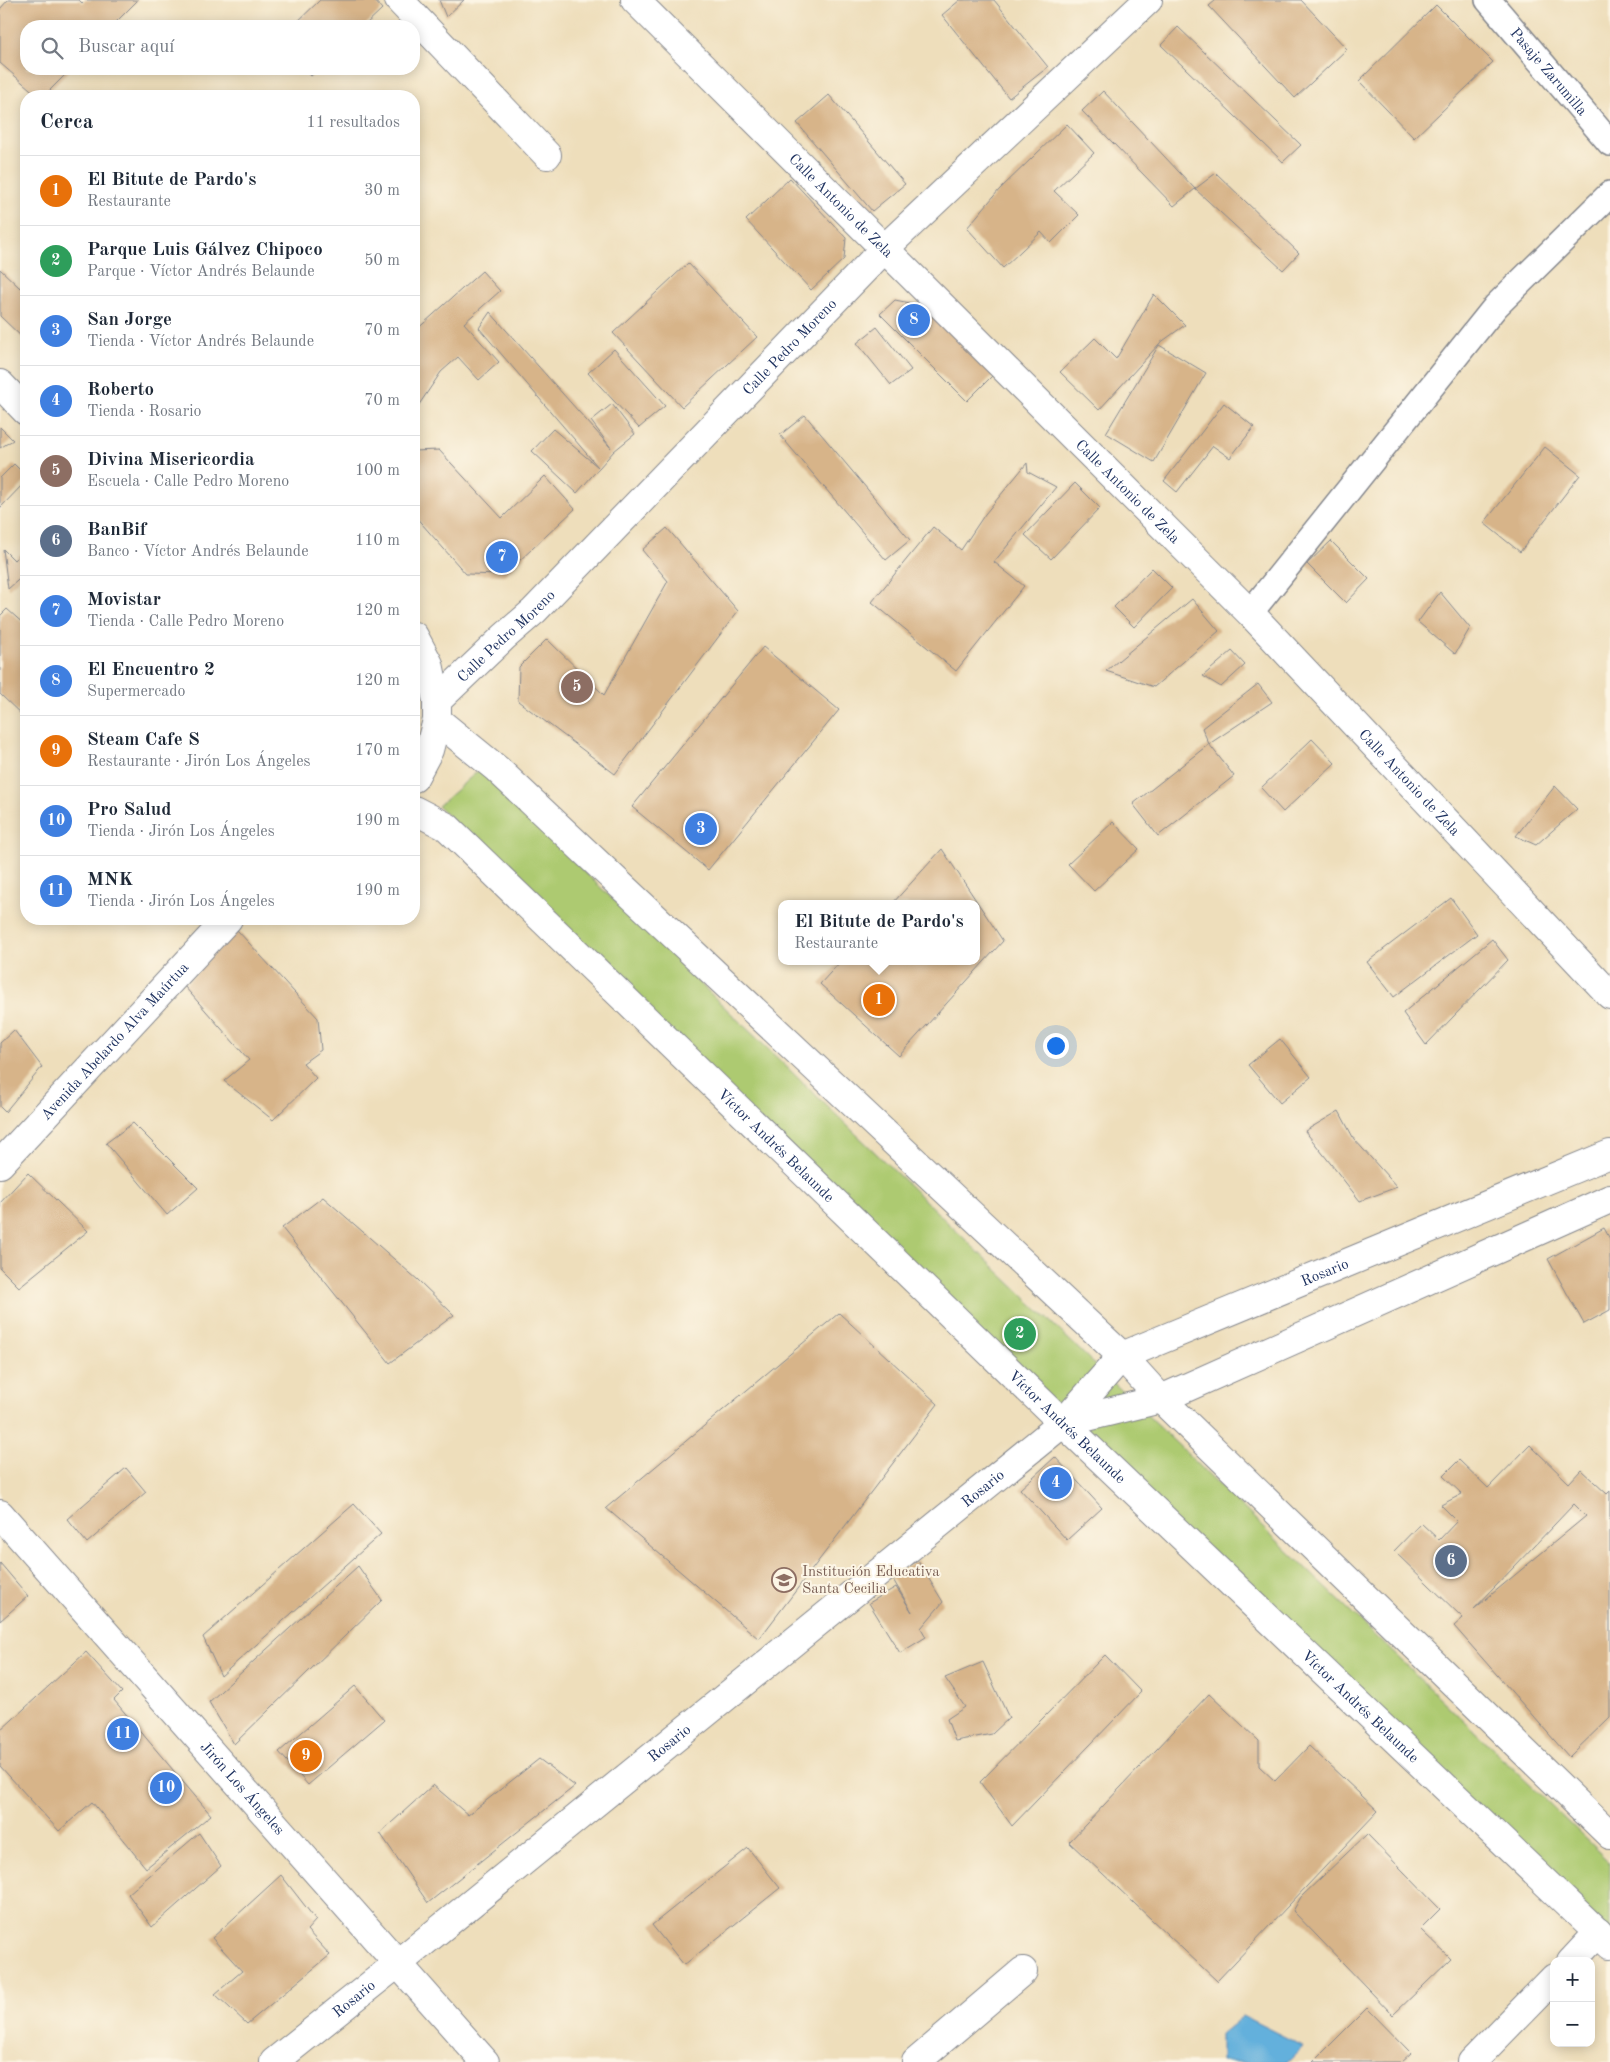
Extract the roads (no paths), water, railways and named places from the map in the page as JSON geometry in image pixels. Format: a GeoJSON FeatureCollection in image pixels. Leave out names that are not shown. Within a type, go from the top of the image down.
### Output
{"type":"FeatureCollection","features":[{"type":"Feature","properties":{"kind":"main road"},"geometry":{"type":"LineString","coordinates":[[399,0],[418,20]]}},
{"type":"Feature","properties":{"kind":"main road","name":"Calle Antonio de Zela"},"geometry":{"type":"LineString","coordinates":[[635,0],[1250,613],[1610,995]]}},
{"type":"Feature","properties":{"kind":"main road","name":"Calle Pedro Moreno"},"geometry":{"type":"LineString","coordinates":[[437,711],[504,637],[534,612],[884,249],[1148,0]]}},
{"type":"Feature","properties":{"kind":"main road"},"geometry":{"type":"LineString","coordinates":[[420,22],[547,155]]}},
{"type":"Feature","properties":{"kind":"main road"},"geometry":{"type":"LineString","coordinates":[[0,384],[20,405]]}},
{"type":"Feature","properties":{"kind":"main road"},"geometry":{"type":"LineString","coordinates":[[420,647],[429,664],[437,711],[429,750],[420,767]]}},
{"type":"Feature","properties":{"kind":"main road"},"geometry":{"type":"LineString","coordinates":[[437,711],[1122,1356],[1161,1399],[1610,1835]]}},
{"type":"Feature","properties":{"kind":"main road","name":"Víctor Andrés Belaunde"},"geometry":{"type":"LineString","coordinates":[[420,813],[447,827],[1063,1423],[1604,1938]]}},
{"type":"Feature","properties":{"kind":"main road","name":"Avenida Abelardo Alva Maúrtua"},"geometry":{"type":"LineString","coordinates":[[0,1164],[222,925]]}},
{"type":"Feature","properties":{"kind":"main road","name":"Rosario"},"geometry":{"type":"LineString","coordinates":[[274,2062],[1063,1423],[1122,1356],[1610,1154]]}},
{"type":"Feature","properties":{"kind":"main road","name":"Rosario"},"geometry":{"type":"LineString","coordinates":[[1063,1423],[1161,1399],[1610,1199]]}},
{"type":"Feature","properties":{"kind":"main road","name":"Jirón Los Ángeles"},"geometry":{"type":"LineString","coordinates":[[0,1514],[485,2062]]}},
{"type":"Feature","properties":{"kind":"main road"},"geometry":{"type":"LineString","coordinates":[[1576,1957],[1604,1938]]}},
{"type":"Feature","properties":{"kind":"main road"},"geometry":{"type":"LineString","coordinates":[[916,2062],[1023,1972]]}},
{"type":"Feature","properties":{"kind":"main road"},"geometry":{"type":"LineString","coordinates":[[1472,2062],[1550,1982]]}},
{"type":"Feature","properties":{"kind":"lane","name":"Pasaje Zarumilla"},"geometry":{"type":"LineString","coordinates":[[1488,0],[1610,143]]}},
{"type":"Feature","properties":{"kind":"lane"},"geometry":{"type":"LineString","coordinates":[[1250,613],[1496,306],[1610,194]]}},
{"type":"Feature","properties":{"kind":"water"},"geometry":{"type":"Polygon","coordinates":[[[1243,2016],[1303,2046],[1287,2062],[1221,2062],[1221,2034],[1243,2016]]]}},
{"type":"Feature","properties":{"kind":"place","name":"El Encuentro 2"},"geometry":{"type":"Point","coordinates":[914,320]}},
{"type":"Feature","properties":{"kind":"place","name":"Movistar"},"geometry":{"type":"Point","coordinates":[502,557]}},
{"type":"Feature","properties":{"kind":"place","name":"Divina Misericordia"},"geometry":{"type":"Point","coordinates":[577,687]}},
{"type":"Feature","properties":{"kind":"place","name":"San Jorge"},"geometry":{"type":"Point","coordinates":[701,829]}},
{"type":"Feature","properties":{"kind":"place","name":"El Bitute de Pardo's"},"geometry":{"type":"Point","coordinates":[879,1000]}},
{"type":"Feature","properties":{"kind":"place","name":"Parque Luis Gálvez Chipoco"},"geometry":{"type":"Point","coordinates":[1020,1334]}},
{"type":"Feature","properties":{"kind":"place","name":"Roberto"},"geometry":{"type":"Point","coordinates":[1056,1483]}},
{"type":"Feature","properties":{"kind":"place","name":"BanBif"},"geometry":{"type":"Point","coordinates":[1451,1561]}},
{"type":"Feature","properties":{"kind":"place","name":"Institución Educativa Santa Cecilia"},"geometry":{"type":"Point","coordinates":[784,1580]}},
{"type":"Feature","properties":{"kind":"place","name":"MNK"},"geometry":{"type":"Point","coordinates":[123,1734]}},
{"type":"Feature","properties":{"kind":"place","name":"Steam Cafe S"},"geometry":{"type":"Point","coordinates":[306,1756]}},
{"type":"Feature","properties":{"kind":"place","name":"Pro Salud"},"geometry":{"type":"Point","coordinates":[166,1788]}}]}
